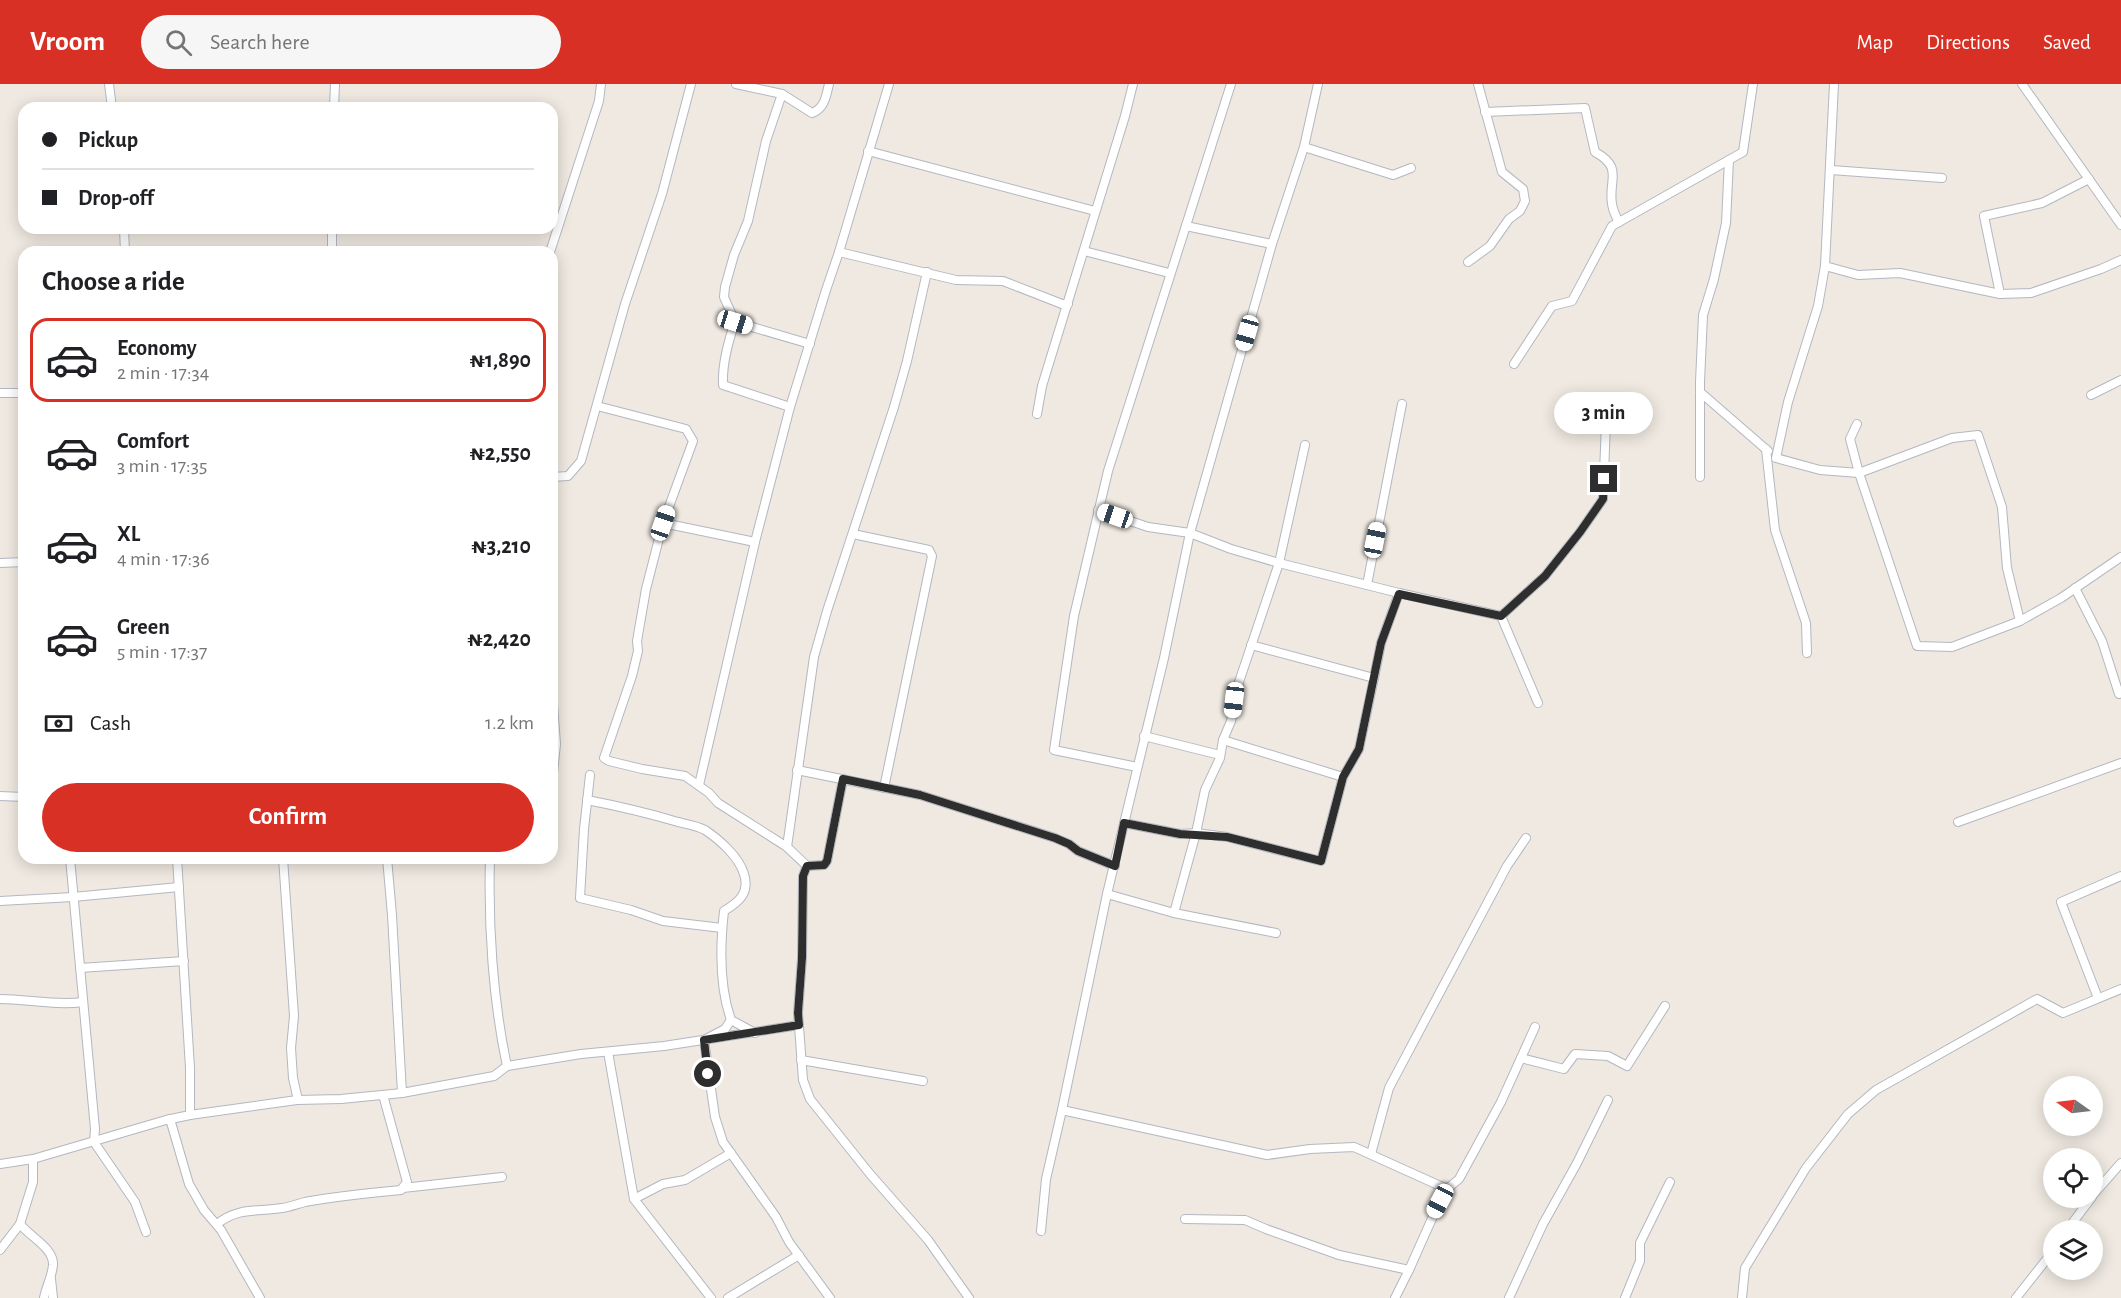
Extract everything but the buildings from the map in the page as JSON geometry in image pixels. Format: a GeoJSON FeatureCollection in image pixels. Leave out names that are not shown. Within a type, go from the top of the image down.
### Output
{"type":"FeatureCollection","features":[{"type":"Feature","properties":{"kind":"street"},"geometry":{"type":"LineString","coordinates":[[109,84],[111,102]]}},
{"type":"Feature","properties":{"kind":"street"},"geometry":{"type":"LineString","coordinates":[[334,102],[335,84]]}},
{"type":"Feature","properties":{"kind":"street"},"geometry":{"type":"LineString","coordinates":[[558,227],[599,101],[601,84]]}},
{"type":"Feature","properties":{"kind":"street"},"geometry":{"type":"LineString","coordinates":[[558,477],[568,476],[581,461],[625,304],[663,194],[691,84]]}},
{"type":"Feature","properties":{"kind":"street"},"geometry":{"type":"LineString","coordinates":[[736,84],[782,94],[812,113],[824,105],[829,84]]}},
{"type":"Feature","properties":{"kind":"street"},"geometry":{"type":"LineString","coordinates":[[699,785],[755,542],[790,407],[889,84]]}},
{"type":"Feature","properties":{"kind":"street"},"geometry":{"type":"LineString","coordinates":[[1037,414],[1042,386],[1133,84]]}},
{"type":"Feature","properties":{"kind":"street"},"geometry":{"type":"LineString","coordinates":[[1137,767],[1054,750],[1074,616],[1108,471],[1169,273],[1231,84]]}},
{"type":"Feature","properties":{"kind":"street"},"geometry":{"type":"LineString","coordinates":[[1041,1231],[1046,1179],[1107,894],[1164,658],[1190,533],[1272,244],[1304,147],[1318,84]]}},
{"type":"Feature","properties":{"kind":"street"},"geometry":{"type":"LineString","coordinates":[[1468,262],[1491,246],[1509,219],[1520,211],[1525,201],[1524,189],[1502,172],[1478,84]]}},
{"type":"Feature","properties":{"kind":"street"},"geometry":{"type":"LineString","coordinates":[[1514,364],[1552,306],[1572,302],[1612,226],[1743,152],[1753,84]]}},
{"type":"Feature","properties":{"kind":"street"},"geometry":{"type":"LineString","coordinates":[[1776,458],[1788,402],[1818,306],[1825,266],[1834,84]]}},
{"type":"Feature","properties":{"kind":"street"},"geometry":{"type":"LineString","coordinates":[[2022,84],[2121,225]]}},
{"type":"Feature","properties":{"kind":"street"},"geometry":{"type":"LineString","coordinates":[[782,94],[766,141],[748,221],[734,255],[725,287],[724,297],[735,322],[729,338],[723,386],[790,407]]}},
{"type":"Feature","properties":{"kind":"street"},"geometry":{"type":"LineString","coordinates":[[1485,112],[1585,108],[1595,152],[1605,157],[1614,173],[1611,203],[1618,222]]}},
{"type":"Feature","properties":{"kind":"street"},"geometry":{"type":"LineString","coordinates":[[1304,147],[1393,175],[1411,168]]}},
{"type":"Feature","properties":{"kind":"street"},"geometry":{"type":"LineString","coordinates":[[868,151],[1095,211]]}},
{"type":"Feature","properties":{"kind":"street"},"geometry":{"type":"LineString","coordinates":[[1700,477],[1703,315],[1714,279],[1726,223],[1729,160]]}},
{"type":"Feature","properties":{"kind":"street"},"geometry":{"type":"LineString","coordinates":[[1831,170],[1942,178]]}},
{"type":"Feature","properties":{"kind":"street"},"geometry":{"type":"LineString","coordinates":[[2000,294],[1984,216],[2042,203],[2089,179]]}},
{"type":"Feature","properties":{"kind":"street"},"geometry":{"type":"LineString","coordinates":[[1186,226],[1272,244]]}},
{"type":"Feature","properties":{"kind":"street"},"geometry":{"type":"LineString","coordinates":[[1084,251],[1169,273]]}},
{"type":"Feature","properties":{"kind":"street"},"geometry":{"type":"LineString","coordinates":[[839,252],[956,280],[1003,281],[1062,304],[1068,304]]}},
{"type":"Feature","properties":{"kind":"street"},"geometry":{"type":"LineString","coordinates":[[1825,266],[1858,275],[1900,273],[2000,294],[2031,292],[2121,260]]}},
{"type":"Feature","properties":{"kind":"street"},"geometry":{"type":"LineString","coordinates":[[787,847],[814,657],[869,477],[897,395],[927,272]]}},
{"type":"Feature","properties":{"kind":"street"},"geometry":{"type":"LineString","coordinates":[[735,322],[810,345]]}},
{"type":"Feature","properties":{"kind":"street"},"geometry":{"type":"LineString","coordinates":[[2091,394],[2121,380]]}},
{"type":"Feature","properties":{"kind":"street"},"geometry":{"type":"LineString","coordinates":[[1700,392],[1776,458],[1820,470],[1859,473],[1953,438],[1978,435],[2002,507],[2007,568],[2020,621]]}},
{"type":"Feature","properties":{"kind":"street"},"geometry":{"type":"LineString","coordinates":[[0,393],[18,393]]}},
{"type":"Feature","properties":{"kind":"street"},"geometry":{"type":"LineString","coordinates":[[1501,616],[1545,576],[1603,499],[1607,397]]}},
{"type":"Feature","properties":{"kind":"street"},"geometry":{"type":"LineString","coordinates":[[1367,585],[1402,404]]}},
{"type":"Feature","properties":{"kind":"street"},"geometry":{"type":"LineString","coordinates":[[597,406],[686,429],[693,444],[663,523],[646,589],[637,641],[638,651],[632,676],[604,758],[642,769],[685,776],[718,802],[787,847],[807,866],[824,865],[827,861],[843,779]]}},
{"type":"Feature","properties":{"kind":"street"},"geometry":{"type":"LineString","coordinates":[[1857,424],[1850,439],[1859,473],[1917,646],[1952,646],[2020,621],[2076,588],[2121,557]]}},
{"type":"Feature","properties":{"kind":"street"},"geometry":{"type":"LineString","coordinates":[[1174,913],[1196,834],[1205,790],[1220,758],[1223,741],[1232,721],[1234,700],[1279,563],[1305,445]]}},
{"type":"Feature","properties":{"kind":"street"},"geometry":{"type":"LineString","coordinates":[[1766,450],[1774,530],[1806,623],[1808,653]]}},
{"type":"Feature","properties":{"kind":"street"},"geometry":{"type":"LineString","coordinates":[[1098,510],[1148,527],[1190,533],[1231,549],[1279,563],[1399,594],[1501,616]]}},
{"type":"Feature","properties":{"kind":"street"},"geometry":{"type":"LineString","coordinates":[[663,523],[755,542]]}},
{"type":"Feature","properties":{"kind":"street"},"geometry":{"type":"LineString","coordinates":[[853,534],[929,550],[932,556],[884,788]]}},
{"type":"Feature","properties":{"kind":"street"},"geometry":{"type":"LineString","coordinates":[[0,563],[18,562]]}},
{"type":"Feature","properties":{"kind":"street"},"geometry":{"type":"LineString","coordinates":[[2076,588],[2102,641],[2120,695]]}},
{"type":"Feature","properties":{"kind":"street"},"geometry":{"type":"LineString","coordinates":[[1124,823],[1172,833],[1227,837],[1321,861],[1343,777],[1359,749],[1381,643],[1399,594]]}},
{"type":"Feature","properties":{"kind":"street"},"geometry":{"type":"LineString","coordinates":[[1501,616],[1538,703]]}},
{"type":"Feature","properties":{"kind":"street"},"geometry":{"type":"LineString","coordinates":[[1251,645],[1374,678]]}},
{"type":"Feature","properties":{"kind":"street"},"geometry":{"type":"LineString","coordinates":[[1144,736],[1220,755]]}},
{"type":"Feature","properties":{"kind":"street"},"geometry":{"type":"LineString","coordinates":[[1223,741],[1343,777]]}},
{"type":"Feature","properties":{"kind":"street"},"geometry":{"type":"LineString","coordinates":[[1958,822],[2121,763]]}},
{"type":"Feature","properties":{"kind":"street"},"geometry":{"type":"LineString","coordinates":[[797,770],[920,795],[1055,838],[1078,851],[1115,866]]}},
{"type":"Feature","properties":{"kind":"street"},"geometry":{"type":"LineString","coordinates":[[590,775],[580,898],[631,910],[663,921],[722,928]]}},
{"type":"Feature","properties":{"kind":"street"},"geometry":{"type":"LineString","coordinates":[[0,796],[18,797]]}},
{"type":"Feature","properties":{"kind":"street"},"geometry":{"type":"LineString","coordinates":[[588,800],[641,811],[703,829],[730,849],[746,878],[740,902],[724,911],[721,970],[724,1002],[731,1020],[755,1033]]}},
{"type":"Feature","properties":{"kind":"street"},"geometry":{"type":"LineString","coordinates":[[1371,1154],[1389,1088],[1507,866],[1526,838]]}},
{"type":"Feature","properties":{"kind":"street"},"geometry":{"type":"LineString","coordinates":[[70,864],[95,1129],[94,1142],[135,1202],[146,1232]]}},
{"type":"Feature","properties":{"kind":"street"},"geometry":{"type":"LineString","coordinates":[[177,864],[190,1068],[190,1115]]}},
{"type":"Feature","properties":{"kind":"street"},"geometry":{"type":"LineString","coordinates":[[283,864],[294,1016],[291,1048],[293,1078],[298,1100]]}},
{"type":"Feature","properties":{"kind":"street"},"geometry":{"type":"LineString","coordinates":[[388,864],[402,1093]]}},
{"type":"Feature","properties":{"kind":"street"},"geometry":{"type":"LineString","coordinates":[[490,864],[489,900],[499,1031],[507,1066]]}},
{"type":"Feature","properties":{"kind":"street"},"geometry":{"type":"LineString","coordinates":[[807,866],[803,876],[802,958],[798,1013],[803,1080],[810,1099],[870,1174],[928,1240],[969,1298]]}},
{"type":"Feature","properties":{"kind":"street"},"geometry":{"type":"LineString","coordinates":[[2098,998],[2061,902],[2121,876]]}},
{"type":"Feature","properties":{"kind":"street"},"geometry":{"type":"LineString","coordinates":[[0,901],[179,887]]}},
{"type":"Feature","properties":{"kind":"street"},"geometry":{"type":"LineString","coordinates":[[1107,894],[1174,913],[1276,933]]}},
{"type":"Feature","properties":{"kind":"street"},"geometry":{"type":"LineString","coordinates":[[80,968],[183,961]]}},
{"type":"Feature","properties":{"kind":"street"},"geometry":{"type":"LineString","coordinates":[[1742,1298],[1744,1268],[1806,1168],[1848,1114],[1876,1090],[2037,999],[2063,1013],[2121,988]]}},
{"type":"Feature","properties":{"kind":"street"},"geometry":{"type":"LineString","coordinates":[[0,999],[27,999],[66,1004],[82,1002]]}},
{"type":"Feature","properties":{"kind":"street"},"geometry":{"type":"LineString","coordinates":[[1521,1059],[1564,1070],[1575,1054],[1608,1056],[1627,1066],[1665,1006]]}},
{"type":"Feature","properties":{"kind":"street"},"geometry":{"type":"LineString","coordinates":[[704,1040],[725,1029],[731,1020]]}},
{"type":"Feature","properties":{"kind":"street"},"geometry":{"type":"LineString","coordinates":[[0,1163],[33,1159],[190,1115],[298,1100],[341,1099],[402,1093],[494,1076],[507,1066],[581,1054],[755,1033],[799,1025]]}},
{"type":"Feature","properties":{"kind":"street"},"geometry":{"type":"LineString","coordinates":[[1395,1298],[1447,1189],[1459,1179],[1501,1102],[1535,1027]]}},
{"type":"Feature","properties":{"kind":"street"},"geometry":{"type":"LineString","coordinates":[[704,1040],[715,1117],[723,1142],[776,1217],[799,1256],[830,1298]]}},
{"type":"Feature","properties":{"kind":"street"},"geometry":{"type":"LineString","coordinates":[[608,1052],[634,1199],[711,1298]]}},
{"type":"Feature","properties":{"kind":"street"},"geometry":{"type":"LineString","coordinates":[[801,1060],[923,1081]]}},
{"type":"Feature","properties":{"kind":"street"},"geometry":{"type":"LineString","coordinates":[[382,1095],[406,1182],[403,1188]]}},
{"type":"Feature","properties":{"kind":"street"},"geometry":{"type":"LineString","coordinates":[[1509,1298],[1543,1224],[1608,1100]]}},
{"type":"Feature","properties":{"kind":"street"},"geometry":{"type":"LineString","coordinates":[[1062,1110],[1267,1155],[1354,1146],[1447,1189]]}},
{"type":"Feature","properties":{"kind":"street"},"geometry":{"type":"LineString","coordinates":[[170,1119],[189,1184],[260,1298]]}},
{"type":"Feature","properties":{"kind":"street"},"geometry":{"type":"LineString","coordinates":[[634,1199],[663,1185],[685,1180],[731,1153]]}},
{"type":"Feature","properties":{"kind":"street"},"geometry":{"type":"LineString","coordinates":[[0,1250],[20,1224],[33,1182],[33,1159]]}},
{"type":"Feature","properties":{"kind":"street"},"geometry":{"type":"LineString","coordinates":[[2103,1184],[2121,1163]]}},
{"type":"Feature","properties":{"kind":"street"},"geometry":{"type":"LineString","coordinates":[[216,1224],[229,1215],[282,1208],[303,1202],[403,1188],[502,1178]]}},
{"type":"Feature","properties":{"kind":"street"},"geometry":{"type":"LineString","coordinates":[[1626,1298],[1640,1262],[1640,1243],[1670,1182]]}},
{"type":"Feature","properties":{"kind":"street"},"geometry":{"type":"LineString","coordinates":[[2075,1220],[2084,1208]]}},
{"type":"Feature","properties":{"kind":"street"},"geometry":{"type":"LineString","coordinates":[[1185,1219],[1245,1220],[1339,1255],[1409,1270]]}},
{"type":"Feature","properties":{"kind":"street"},"geometry":{"type":"LineString","coordinates":[[20,1224],[51,1254],[53,1263],[51,1279],[44,1298]]}},
{"type":"Feature","properties":{"kind":"street"},"geometry":{"type":"LineString","coordinates":[[728,1298],[799,1256]]}},
{"type":"Feature","properties":{"kind":"street"},"geometry":{"type":"LineString","coordinates":[[2016,1298],[2043,1264]]}},
{"type":"Feature","properties":{"kind":"street"},"geometry":{"type":"LineString","coordinates":[[51,1279],[53,1298]]}},
{"type":"Feature","properties":{"kind":"route"},"geometry":{"type":"LineString","coordinates":[[708,1074],[704,1040],[799,1025],[803,876],[807,866],[826,864],[843,779],[920,795],[1055,838],[1078,851],[1115,866],[1124,823],[1180,834],[1227,837],[1321,861],[1343,777],[1359,749],[1381,643],[1399,594],[1501,616],[1545,576],[1580,532],[1603,499],[1604,479]]}}]}
